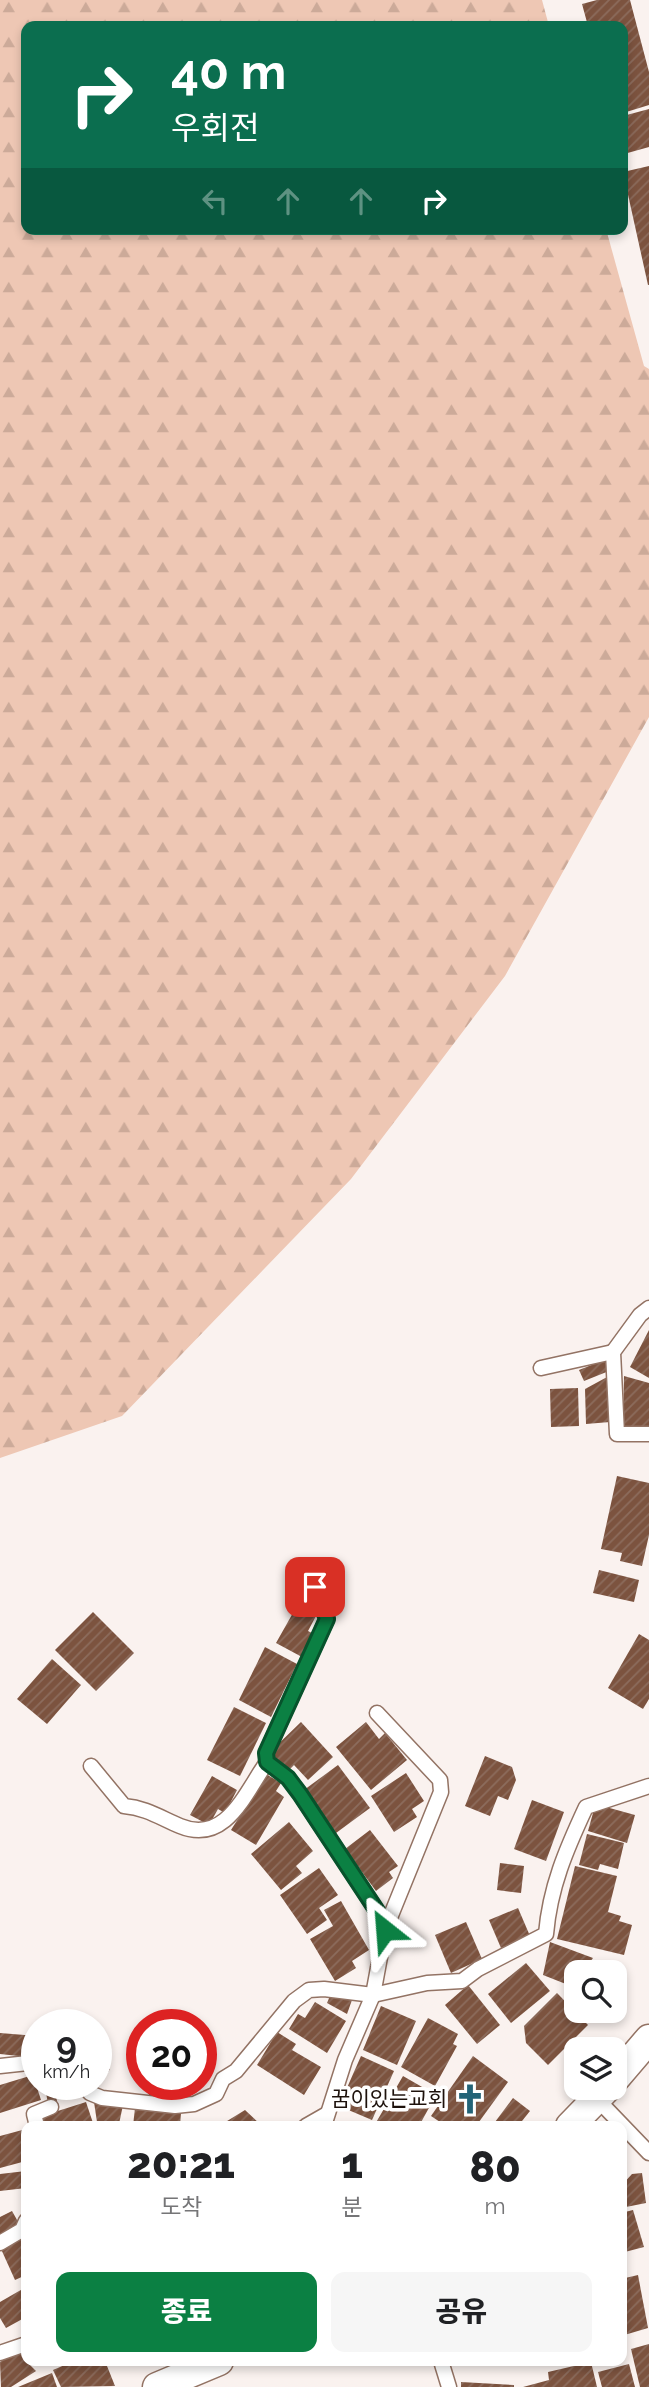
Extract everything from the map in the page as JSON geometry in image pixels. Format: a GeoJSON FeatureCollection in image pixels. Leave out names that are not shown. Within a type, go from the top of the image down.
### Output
{"type":"FeatureCollection","features":[{"type":"Feature","properties":{"kind":"street"},"geometry":{"type":"LineString","coordinates":[[627,2065],[649,2039]]}},
{"type":"Feature","properties":{"kind":"street"},"geometry":{"type":"LineString","coordinates":[[575,2121],[595,2100]]}},
{"type":"Feature","properties":{"kind":"street"},"geometry":{"type":"LineString","coordinates":[[157,2387],[207,2366]]}},
{"type":"Feature","properties":{"kind":"lane"},"geometry":{"type":"LineString","coordinates":[[649,1308],[640,1315],[613,1352],[617,1434],[649,1434]]}},
{"type":"Feature","properties":{"kind":"lane"},"geometry":{"type":"LineString","coordinates":[[541,1368],[613,1352]]}},
{"type":"Feature","properties":{"kind":"lane"},"geometry":{"type":"LineString","coordinates":[[91,1766],[124,1806],[145,1808],[183,1827],[208,1829],[224,1824],[267,1762],[266,1753],[327,1619],[308,1573]]}},
{"type":"Feature","properties":{"kind":"lane"},"geometry":{"type":"LineString","coordinates":[[325,2120],[345,2060],[373,1995],[385,1930],[441,1792],[440,1780],[377,1713]]}},
{"type":"Feature","properties":{"kind":"lane"},"geometry":{"type":"LineString","coordinates":[[267,1762],[288,1778],[300,1794],[377,1911],[385,1930]]}},
{"type":"Feature","properties":{"kind":"lane"},"geometry":{"type":"LineString","coordinates":[[112,2099],[175,2106],[194,2104],[216,2094],[223,2079],[236,2071],[294,2001],[309,1990],[324,1989],[373,1995],[427,1983],[462,1981],[478,1969],[546,1934],[549,1900],[559,1865],[586,1807],[649,1786]]}},
{"type":"Feature","properties":{"kind":"lane"},"geometry":{"type":"LineString","coordinates":[[0,2066],[21,2064]]}},
{"type":"Feature","properties":{"kind":"lane"},"geometry":{"type":"LineString","coordinates":[[613,2100],[649,2153]]}},
{"type":"Feature","properties":{"kind":"lane"},"geometry":{"type":"LineString","coordinates":[[36,2121],[34,2114],[51,2106]]}},
{"type":"Feature","properties":{"kind":"lane"},"geometry":{"type":"LineString","coordinates":[[0,2243],[21,2231]]}},
{"type":"Feature","properties":{"kind":"lane"},"geometry":{"type":"LineString","coordinates":[[0,2353],[21,2346]]}},
{"type":"Feature","properties":{"kind":"lane"},"geometry":{"type":"LineString","coordinates":[[443,2366],[449,2387]]}},
{"type":"Feature","properties":{"kind":"green space"},"geometry":{"type":"Polygon","coordinates":[[[0,0],[542,0],[548,21],[21,21],[21,235],[608,235],[644,366],[649,369],[649,717],[505,976],[351,1179],[122,1416],[0,1458],[0,0]]]}},
{"type":"Feature","properties":{"kind":"building"},"geometry":{"type":"Polygon","coordinates":[[[597,0],[630,0],[649,72],[649,105],[628,111],[628,21],[587,21],[582,4],[597,0]]]}},
{"type":"Feature","properties":{"kind":"building"},"geometry":{"type":"Polygon","coordinates":[[[649,109],[649,147],[628,153],[628,115],[649,109]]]}},
{"type":"Feature","properties":{"kind":"building"},"geometry":{"type":"Polygon","coordinates":[[[649,166],[649,285],[628,195],[628,171],[649,166]]]}},
{"type":"Feature","properties":{"kind":"building"},"geometry":{"type":"Polygon","coordinates":[[[649,1330],[649,1378],[630,1367],[649,1330]]]}},
{"type":"Feature","properties":{"kind":"building"},"geometry":{"type":"Polygon","coordinates":[[[604,1360],[609,1371],[584,1381],[579,1370],[604,1360]]]}},
{"type":"Feature","properties":{"kind":"building"},"geometry":{"type":"Polygon","coordinates":[[[609,1376],[610,1422],[586,1424],[585,1389],[609,1376]]]}},
{"type":"Feature","properties":{"kind":"building"},"geometry":{"type":"Polygon","coordinates":[[[624,1376],[649,1383],[649,1429],[623,1428],[624,1376]]]}},
{"type":"Feature","properties":{"kind":"building"},"geometry":{"type":"Polygon","coordinates":[[[578,1388],[579,1426],[551,1427],[550,1389],[578,1388]]]}},
{"type":"Feature","properties":{"kind":"building"},"geometry":{"type":"Polygon","coordinates":[[[617,1476],[649,1483],[649,1535],[642,1566],[620,1561],[622,1553],[601,1549],[617,1476]]]}},
{"type":"Feature","properties":{"kind":"building"},"geometry":{"type":"Polygon","coordinates":[[[599,1570],[639,1580],[634,1602],[593,1593],[599,1570]]]}},
{"type":"Feature","properties":{"kind":"building"},"geometry":{"type":"Polygon","coordinates":[[[298,1604],[317,1614],[308,1631],[314,1634],[302,1657],[276,1643],[298,1604]]]}},
{"type":"Feature","properties":{"kind":"building"},"geometry":{"type":"Polygon","coordinates":[[[93,1612],[134,1653],[96,1691],[55,1650],[93,1612]]]}},
{"type":"Feature","properties":{"kind":"building"},"geometry":{"type":"Polygon","coordinates":[[[639,1634],[649,1640],[649,1699],[643,1709],[608,1688],[639,1634]]]}},
{"type":"Feature","properties":{"kind":"building"},"geometry":{"type":"Polygon","coordinates":[[[265,1647],[297,1664],[271,1717],[239,1700],[265,1647]]]}},
{"type":"Feature","properties":{"kind":"building"},"geometry":{"type":"Polygon","coordinates":[[[52,1659],[81,1685],[47,1724],[17,1699],[52,1659]]]}},
{"type":"Feature","properties":{"kind":"building"},"geometry":{"type":"Polygon","coordinates":[[[234,1707],[266,1723],[240,1776],[207,1760],[234,1707]]]}},
{"type":"Feature","properties":{"kind":"building"},"geometry":{"type":"Polygon","coordinates":[[[301,1722],[333,1757],[308,1780],[294,1765],[288,1771],[270,1752],[301,1722]]]}},
{"type":"Feature","properties":{"kind":"building"},"geometry":{"type":"Polygon","coordinates":[[[366,1722],[379,1739],[385,1733],[407,1760],[371,1790],[336,1747],[366,1722]]]}},
{"type":"Feature","properties":{"kind":"building"},"geometry":{"type":"Polygon","coordinates":[[[485,1756],[512,1767],[516,1780],[508,1800],[498,1796],[490,1816],[465,1806],[485,1756]]]}},
{"type":"Feature","properties":{"kind":"building"},"geometry":{"type":"Polygon","coordinates":[[[338,1765],[370,1808],[336,1833],[304,1790],[338,1765]]]}},
{"type":"Feature","properties":{"kind":"building"},"geometry":{"type":"Polygon","coordinates":[[[406,1773],[424,1801],[412,1809],[417,1817],[394,1832],[371,1796],[406,1773]]]}},
{"type":"Feature","properties":{"kind":"building"},"geometry":{"type":"Polygon","coordinates":[[[266,1774],[281,1783],[276,1791],[284,1797],[256,1845],[231,1830],[266,1774]]]}},
{"type":"Feature","properties":{"kind":"building"},"geometry":{"type":"Polygon","coordinates":[[[212,1776],[237,1790],[225,1813],[218,1809],[209,1825],[190,1815],[212,1776]]]}},
{"type":"Feature","properties":{"kind":"building"},"geometry":{"type":"Polygon","coordinates":[[[532,1800],[564,1812],[546,1861],[514,1849],[532,1800]]]}},
{"type":"Feature","properties":{"kind":"building"},"geometry":{"type":"Polygon","coordinates":[[[606,1807],[635,1815],[627,1843],[588,1831],[593,1813],[606,1807]]]}},
{"type":"Feature","properties":{"kind":"building"},"geometry":{"type":"Polygon","coordinates":[[[289,1822],[313,1851],[296,1866],[302,1873],[281,1890],[251,1854],[289,1822]]]}},
{"type":"Feature","properties":{"kind":"building"},"geometry":{"type":"Polygon","coordinates":[[[370,1830],[398,1866],[389,1872],[393,1878],[376,1891],[345,1849],[370,1830]]]}},
{"type":"Feature","properties":{"kind":"building"},"geometry":{"type":"Polygon","coordinates":[[[587,1834],[624,1843],[618,1869],[600,1864],[598,1870],[579,1865],[587,1834]]]}},
{"type":"Feature","properties":{"kind":"building"},"geometry":{"type":"Polygon","coordinates":[[[500,1863],[524,1866],[521,1893],[497,1890],[500,1863]]]}},
{"type":"Feature","properties":{"kind":"building"},"geometry":{"type":"Polygon","coordinates":[[[575,1866],[617,1876],[608,1912],[621,1916],[619,1921],[632,1925],[624,1955],[557,1939],[575,1866]]]}},
{"type":"Feature","properties":{"kind":"building"},"geometry":{"type":"Polygon","coordinates":[[[319,1868],[338,1895],[319,1908],[327,1920],[307,1934],[280,1895],[319,1868]]]}},
{"type":"Feature","properties":{"kind":"building"},"geometry":{"type":"Polygon","coordinates":[[[341,1901],[369,1950],[352,1961],[356,1968],[335,1981],[310,1939],[333,1926],[324,1910],[341,1901]]]}},
{"type":"Feature","properties":{"kind":"building"},"geometry":{"type":"Polygon","coordinates":[[[518,1908],[530,1936],[501,1948],[489,1920],[518,1908]]]}},
{"type":"Feature","properties":{"kind":"building"},"geometry":{"type":"Polygon","coordinates":[[[466,1922],[482,1959],[451,1973],[435,1935],[466,1922]]]}},
{"type":"Feature","properties":{"kind":"building"},"geometry":{"type":"Polygon","coordinates":[[[550,1942],[593,1958],[564,1960],[564,1983],[543,1975],[550,1942]]]}},
{"type":"Feature","properties":{"kind":"building"},"geometry":{"type":"Polygon","coordinates":[[[526,1963],[550,1991],[511,2023],[488,1994],[526,1963]]]}},
{"type":"Feature","properties":{"kind":"building"},"geometry":{"type":"Polygon","coordinates":[[[468,1985],[500,2025],[477,2044],[445,2005],[468,1985]]]}},
{"type":"Feature","properties":{"kind":"building"},"geometry":{"type":"Polygon","coordinates":[[[557,1993],[564,2000],[564,2023],[588,2025],[576,2037],[564,2037],[564,2049],[548,2065],[526,2043],[524,2026],[557,1993]]]}},
{"type":"Feature","properties":{"kind":"building"},"geometry":{"type":"Polygon","coordinates":[[[330,1996],[352,2000],[347,2014],[327,2003],[330,1996]]]}},
{"type":"Feature","properties":{"kind":"building"},"geometry":{"type":"Polygon","coordinates":[[[315,2002],[346,2021],[327,2053],[289,2029],[298,2014],[305,2018],[315,2002]]]}},
{"type":"Feature","properties":{"kind":"building"},"geometry":{"type":"Polygon","coordinates":[[[381,2006],[416,2021],[397,2065],[363,2050],[381,2006]]]}},
{"type":"Feature","properties":{"kind":"building"},"geometry":{"type":"Polygon","coordinates":[[[428,2018],[458,2034],[453,2044],[457,2046],[435,2086],[401,2067],[428,2018]]]}},
{"type":"Feature","properties":{"kind":"building"},"geometry":{"type":"Polygon","coordinates":[[[277,2032],[296,2044],[292,2050],[321,2067],[304,2095],[257,2065],[277,2032]]]}},
{"type":"Feature","properties":{"kind":"building"},"geometry":{"type":"Polygon","coordinates":[[[0,2033],[21,2035],[21,2056],[0,2054],[0,2033]]]}},
{"type":"Feature","properties":{"kind":"building"},"geometry":{"type":"Polygon","coordinates":[[[361,2056],[394,2071],[372,2120],[339,2106],[361,2056]]]}},
{"type":"Feature","properties":{"kind":"building","name":"꿈이있는교회"},"geometry":{"type":"Polygon","coordinates":[[[473,2056],[508,2082],[480,2121],[438,2121],[431,2116],[473,2056]]]}},
{"type":"Feature","properties":{"kind":"building"},"geometry":{"type":"Polygon","coordinates":[[[403,2076],[436,2095],[422,2121],[377,2121],[403,2076]]]}},
{"type":"Feature","properties":{"kind":"building"},"geometry":{"type":"Polygon","coordinates":[[[21,2079],[21,2100],[41,2100],[0,2113],[0,2085],[21,2079]]]}},
{"type":"Feature","properties":{"kind":"building"},"geometry":{"type":"Polygon","coordinates":[[[513,2098],[530,2111],[522,2121],[496,2121],[513,2098]]]}},
{"type":"Feature","properties":{"kind":"building"},"geometry":{"type":"Polygon","coordinates":[[[86,2102],[92,2121],[40,2121],[39,2117],[86,2102]]]}},
{"type":"Feature","properties":{"kind":"building"},"geometry":{"type":"Polygon","coordinates":[[[94,2102],[123,2105],[120,2121],[97,2121],[94,2102]]]}},
{"type":"Feature","properties":{"kind":"building"},"geometry":{"type":"Polygon","coordinates":[[[135,2108],[181,2113],[180,2121],[134,2121],[135,2108]]]}},
{"type":"Feature","properties":{"kind":"building"},"geometry":{"type":"Polygon","coordinates":[[[245,2110],[257,2121],[227,2121],[245,2110]]]}},
{"type":"Feature","properties":{"kind":"building"},"geometry":{"type":"Polygon","coordinates":[[[21,2130],[21,2162],[0,2168],[0,2136],[21,2130]]]}},
{"type":"Feature","properties":{"kind":"building"},"geometry":{"type":"Polygon","coordinates":[[[21,2172],[21,2189],[0,2191],[0,2174],[21,2172]]]}},
{"type":"Feature","properties":{"kind":"building"},"geometry":{"type":"Polygon","coordinates":[[[642,2173],[646,2203],[627,2207],[627,2179],[632,2174],[642,2173]]]}},
{"type":"Feature","properties":{"kind":"building"},"geometry":{"type":"Polygon","coordinates":[[[633,2210],[644,2247],[627,2251],[627,2212],[633,2210]]]}},
{"type":"Feature","properties":{"kind":"building"},"geometry":{"type":"Polygon","coordinates":[[[12,2211],[21,2227],[0,2237],[0,2217],[12,2211]]]}},
{"type":"Feature","properties":{"kind":"building"},"geometry":{"type":"Polygon","coordinates":[[[21,2239],[21,2277],[15,2280],[1,2249],[21,2239]]]}},
{"type":"Feature","properties":{"kind":"building"},"geometry":{"type":"Polygon","coordinates":[[[638,2275],[648,2328],[627,2334],[627,2278],[638,2275]]]}},
{"type":"Feature","properties":{"kind":"building"},"geometry":{"type":"Polygon","coordinates":[[[21,2290],[21,2320],[6,2328],[0,2318],[0,2302],[21,2290]]]}},
{"type":"Feature","properties":{"kind":"building"},"geometry":{"type":"Polygon","coordinates":[[[649,2344],[649,2387],[640,2387],[631,2349],[649,2344]]]}},
{"type":"Feature","properties":{"kind":"building"},"geometry":{"type":"Polygon","coordinates":[[[21,2348],[21,2366],[31,2366],[36,2371],[11,2387],[1,2387],[0,2362],[21,2348]]]}},
{"type":"Feature","properties":{"kind":"building"},"geometry":{"type":"Polygon","coordinates":[[[627,2365],[635,2387],[602,2387],[598,2372],[627,2365]]]}},
{"type":"Feature","properties":{"kind":"building"},"geometry":{"type":"Polygon","coordinates":[[[62,2366],[107,2366],[115,2386],[61,2387],[53,2370],[62,2366]]]}},
{"type":"Feature","properties":{"kind":"building"},"geometry":{"type":"Polygon","coordinates":[[[574,2366],[592,2366],[597,2387],[523,2387],[549,2380],[548,2372],[574,2366]]]}},
{"type":"Feature","properties":{"kind":"building"},"geometry":{"type":"Polygon","coordinates":[[[52,2373],[57,2387],[18,2387],[52,2373]]]}},
{"type":"Feature","properties":{"kind":"building"},"geometry":{"type":"Polygon","coordinates":[[[461,2382],[514,2385],[514,2387],[461,2387],[461,2382]]]}},
{"type":"Feature","properties":{"kind":"place","name":"꿈이있는교회"},"geometry":{"type":"Point","coordinates":[470,2099]}},
{"type":"Feature","properties":{"kind":"route"},"geometry":{"type":"LineString","coordinates":[[315,1587],[327,1619],[266,1753],[267,1762],[288,1778],[300,1794],[377,1911],[385,1930]]}}]}
